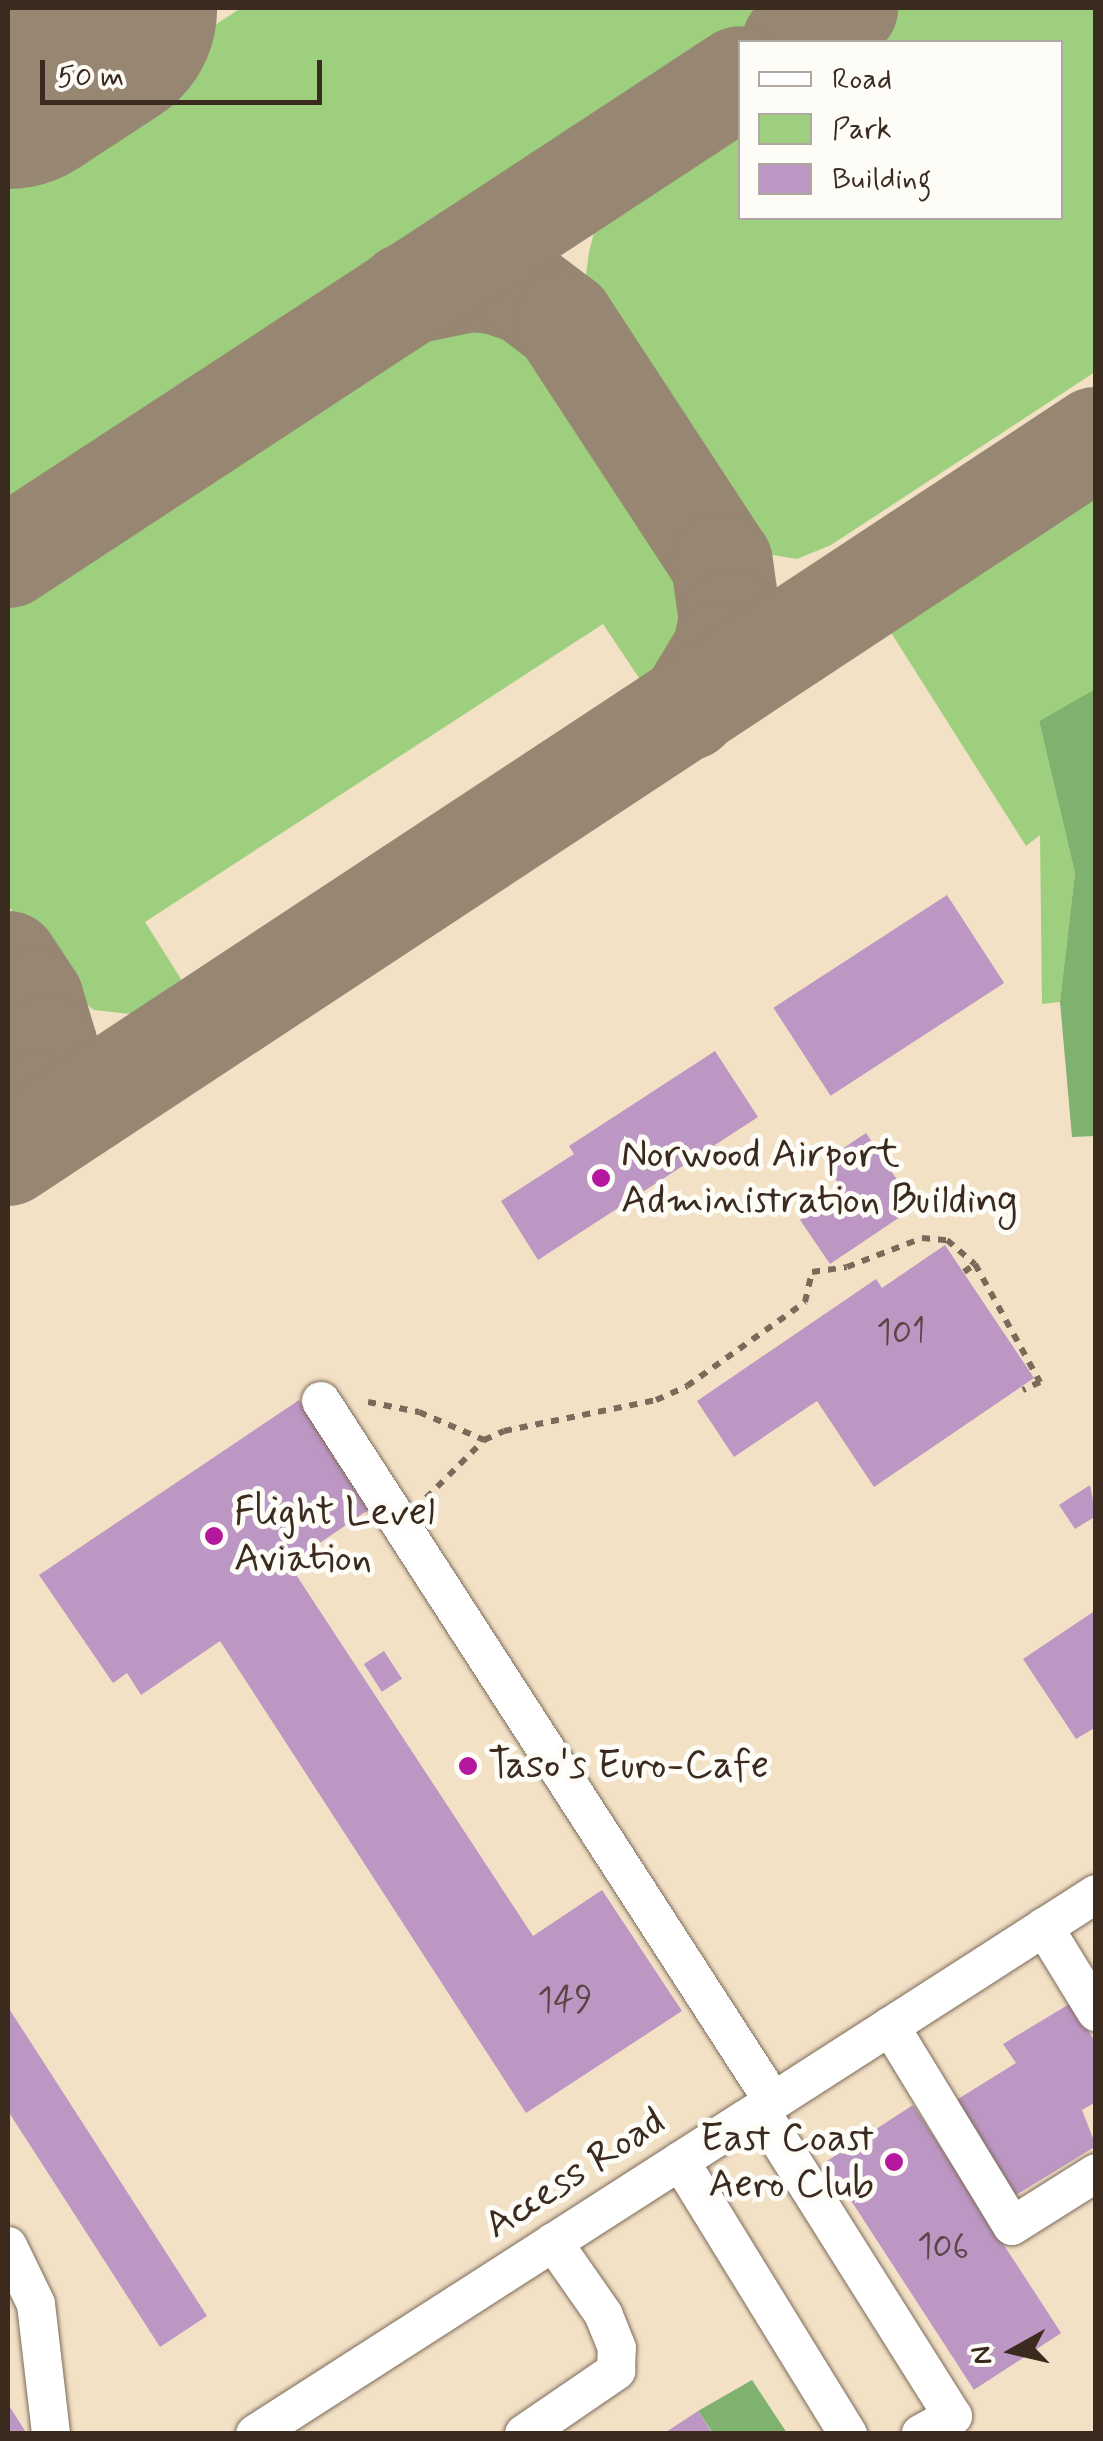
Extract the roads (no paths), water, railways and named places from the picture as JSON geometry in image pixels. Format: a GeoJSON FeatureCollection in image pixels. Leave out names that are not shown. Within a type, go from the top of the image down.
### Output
{"type":"FeatureCollection","features":[{"type":"Feature","properties":{"kind":"street"},"geometry":{"type":"LineString","coordinates":[[322,1401],[766,2105],[953,2416],[921,2434]]}},
{"type":"Feature","properties":{"kind":"street","name":"Access Road"},"geometry":{"type":"LineString","coordinates":[[255,2434],[1096,1894]]}},
{"type":"Feature","properties":{"kind":"street"},"geometry":{"type":"LineString","coordinates":[[1044,1927],[1096,2012]]}},
{"type":"Feature","properties":{"kind":"street"},"geometry":{"type":"LineString","coordinates":[[890,2026],[1012,2226],[1096,2173]]}},
{"type":"Feature","properties":{"kind":"street"},"geometry":{"type":"LineString","coordinates":[[680,2161],[848,2434]]}},
{"type":"Feature","properties":{"kind":"street"},"geometry":{"type":"LineString","coordinates":[[524,2434],[616,2371],[617,2348],[604,2315],[554,2242]]}},
{"type":"Feature","properties":{"kind":"street"},"geometry":{"type":"LineString","coordinates":[[8,2246],[36,2304],[50,2434]]}},
{"type":"Feature","properties":{"kind":"place","name":"Norwood Airport Administration Building"},"geometry":{"type":"Point","coordinates":[601,1178]}},
{"type":"Feature","properties":{"kind":"place","name":"Flight Level Aviation"},"geometry":{"type":"Point","coordinates":[214,1536]}},
{"type":"Feature","properties":{"kind":"place","name":"Taso's Euro-Cafe"},"geometry":{"type":"Point","coordinates":[468,1766]}},
{"type":"Feature","properties":{"kind":"place","name":"East Coast Aero Club"},"geometry":{"type":"Point","coordinates":[894,2162]}}]}
